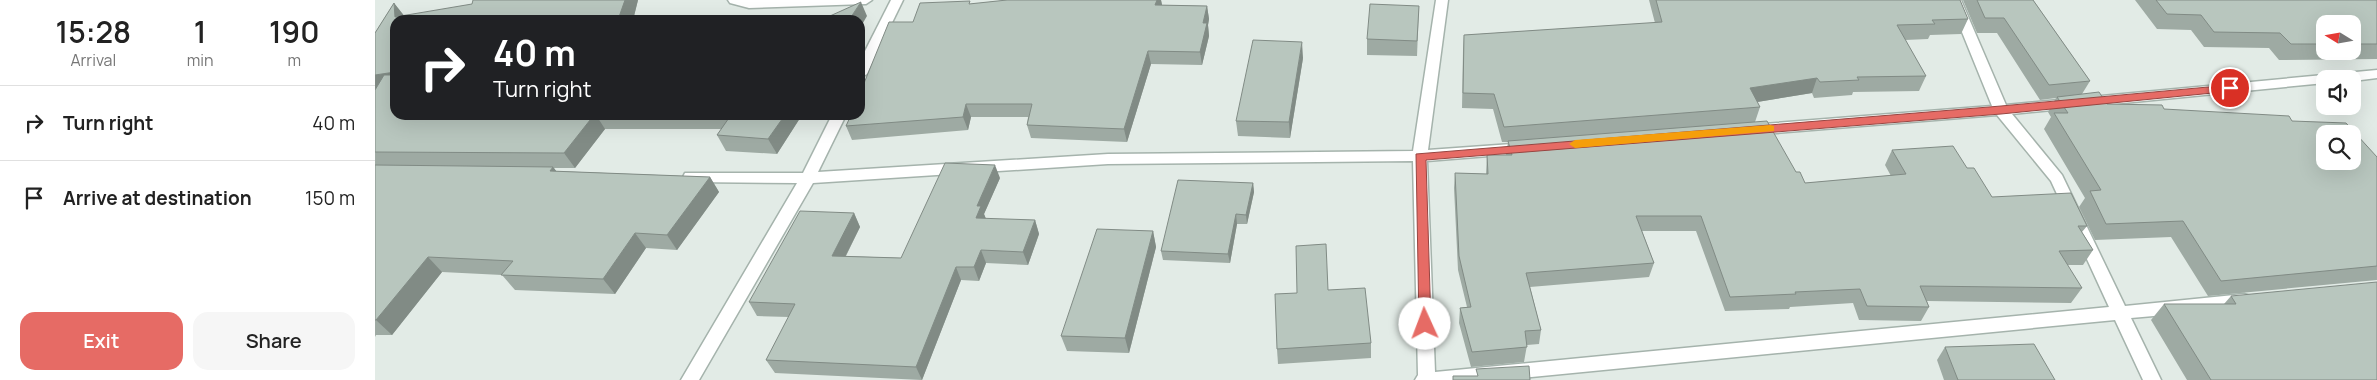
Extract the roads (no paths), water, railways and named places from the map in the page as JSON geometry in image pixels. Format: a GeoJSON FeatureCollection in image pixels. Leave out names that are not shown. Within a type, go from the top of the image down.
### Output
{"type":"FeatureCollection","features":[{"type":"Feature","properties":{"kind":"street"},"geometry":{"type":"LineString","coordinates":[[734,0],[749,4],[866,0]]}},
{"type":"Feature","properties":{"kind":"street"},"geometry":{"type":"LineString","coordinates":[[865,64],[897,0]]}},
{"type":"Feature","properties":{"kind":"street"},"geometry":{"type":"LineString","coordinates":[[1442,0],[1420,156],[1426,380],[2259,300]]}},
{"type":"Feature","properties":{"kind":"street"},"geometry":{"type":"LineString","coordinates":[[1955,0],[2001,110],[2057,179],[2151,380]]}},
{"type":"Feature","properties":{"kind":"street"},"geometry":{"type":"LineString","coordinates":[[2361,76],[2377,74]]}},
{"type":"Feature","properties":{"kind":"street"},"geometry":{"type":"LineString","coordinates":[[1735,131],[2001,110],[2316,80]]}},
{"type":"Feature","properties":{"kind":"street"},"geometry":{"type":"LineString","coordinates":[[691,380],[807,178],[836,120]]}},
{"type":"Feature","properties":{"kind":"street"},"geometry":{"type":"LineString","coordinates":[[680,177],[807,178],[1108,159],[1420,156],[1538,147]]}}]}
